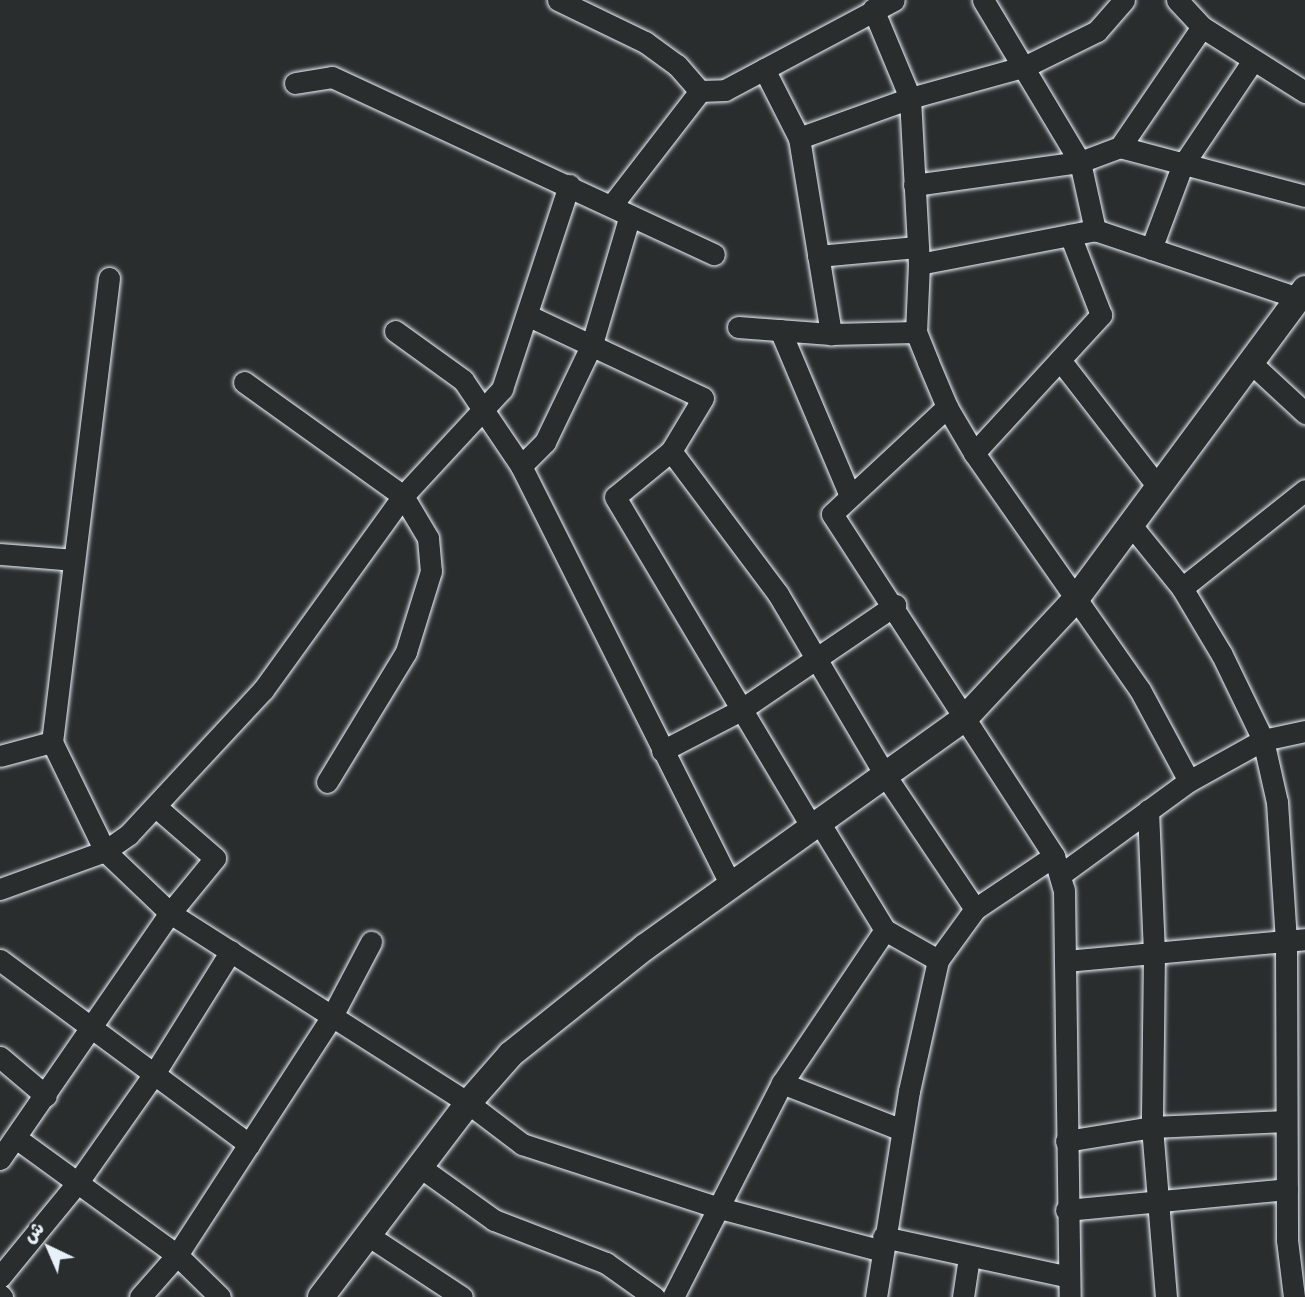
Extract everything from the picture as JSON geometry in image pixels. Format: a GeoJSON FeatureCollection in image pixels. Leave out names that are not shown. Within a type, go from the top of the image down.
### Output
{"type":"FeatureCollection","features":[{"type":"Feature","properties":{"kind":"street"},"geometry":{"type":"LineString","coordinates":[[558,0],[645,42],[677,65],[700,91]]}},
{"type":"Feature","properties":{"kind":"street"},"geometry":{"type":"LineString","coordinates":[[700,91],[725,90],[894,0]]}},
{"type":"Feature","properties":{"kind":"street"},"geometry":{"type":"LineString","coordinates":[[983,0],[1026,66],[1080,162],[1095,230]]}},
{"type":"Feature","properties":{"kind":"street"},"geometry":{"type":"LineString","coordinates":[[799,138],[910,98],[1026,66],[1097,31],[1124,0]]}},
{"type":"Feature","properties":{"kind":"street"},"geometry":{"type":"LineString","coordinates":[[1177,0],[1202,27],[1252,62],[1305,92]]}},
{"type":"Feature","properties":{"kind":"street"},"geometry":{"type":"LineString","coordinates":[[873,9],[910,98],[918,256],[916,332],[947,407],[974,453],[1140,690],[1189,781]]}},
{"type":"Feature","properties":{"kind":"street"},"geometry":{"type":"LineString","coordinates":[[914,185],[1080,162],[1119,147],[1202,27]]}},
{"type":"Feature","properties":{"kind":"street"},"geometry":{"type":"LineString","coordinates":[[1152,249],[1182,166],[1252,62]]}},
{"type":"Feature","properties":{"kind":"street"},"geometry":{"type":"LineString","coordinates":[[764,69],[799,138],[831,334]]}},
{"type":"Feature","properties":{"kind":"street"},"geometry":{"type":"LineString","coordinates":[[295,83],[332,77],[714,254]]}},
{"type":"Feature","properties":{"kind":"street"},"geometry":{"type":"LineString","coordinates":[[521,467],[545,442],[592,344],[621,210],[700,91]]}},
{"type":"Feature","properties":{"kind":"street"},"geometry":{"type":"LineString","coordinates":[[1119,147],[1182,166],[1305,196]]}},
{"type":"Feature","properties":{"kind":"street"},"geometry":{"type":"LineString","coordinates":[[3,880],[105,851],[129,834],[263,690],[403,496],[482,407],[502,389],[529,316],[569,185]]}},
{"type":"Feature","properties":{"kind":"street"},"geometry":{"type":"LineString","coordinates":[[321,1297],[468,1103],[511,1054],[731,886],[964,719],[1075,600],[1301,294],[1095,230],[918,256],[818,256]]}},
{"type":"Feature","properties":{"kind":"street"},"geometry":{"type":"LineString","coordinates":[[974,453],[1101,315],[1070,235]]}},
{"type":"Feature","properties":{"kind":"street"},"geometry":{"type":"LineString","coordinates":[[109,278],[52,742],[105,851],[170,913],[468,1103],[522,1144],[716,1207],[883,1244],[969,1257],[1070,1287],[1066,1210],[1065,961],[1057,865],[895,605],[832,514],[947,407]]}},
{"type":"Feature","properties":{"kind":"street"},"geometry":{"type":"LineString","coordinates":[[529,316],[703,398],[671,451],[615,497],[739,711],[886,930],[938,960]]}},
{"type":"Feature","properties":{"kind":"street"},"geometry":{"type":"LineString","coordinates":[[737,327],[831,334],[916,332]]}},
{"type":"Feature","properties":{"kind":"street"},"geometry":{"type":"LineString","coordinates":[[780,330],[850,496]]}},
{"type":"Feature","properties":{"kind":"street"},"geometry":{"type":"LineString","coordinates":[[395,331],[463,380],[521,467],[731,886]]}},
{"type":"Feature","properties":{"kind":"street"},"geometry":{"type":"LineString","coordinates":[[1060,360],[1158,488]]}},
{"type":"Feature","properties":{"kind":"street"},"geometry":{"type":"LineString","coordinates":[[1251,363],[1305,413]]}},
{"type":"Feature","properties":{"kind":"street"},"geometry":{"type":"LineString","coordinates":[[244,382],[403,496],[428,538],[431,571],[406,652],[327,782]]}},
{"type":"Feature","properties":{"kind":"street"},"geometry":{"type":"LineString","coordinates":[[671,451],[778,594],[885,775],[975,909]]}},
{"type":"Feature","properties":{"kind":"street"},"geometry":{"type":"LineString","coordinates":[[1182,588],[1305,490]]}},
{"type":"Feature","properties":{"kind":"street"},"geometry":{"type":"LineString","coordinates":[[1131,525],[1182,588],[1222,654],[1263,740],[1277,802],[1295,940],[1286,1121],[1287,1189],[1296,1239],[1294,1297]]}},
{"type":"Feature","properties":{"kind":"street"},"geometry":{"type":"LineString","coordinates":[[0,554],[74,560]]}},
{"type":"Feature","properties":{"kind":"street"},"geometry":{"type":"LineString","coordinates":[[662,751],[739,711],[895,605]]}},
{"type":"Feature","properties":{"kind":"street"},"geometry":{"type":"LineString","coordinates":[[876,1297],[902,1130],[938,960],[975,909],[1057,865],[1148,810],[1189,781],[1263,740],[1305,731]]}},
{"type":"Feature","properties":{"kind":"street"},"geometry":{"type":"LineString","coordinates":[[0,756],[52,742]]}},
{"type":"Feature","properties":{"kind":"street"},"geometry":{"type":"LineString","coordinates":[[0,1160],[94,1029],[170,913],[215,858],[155,806]]}},
{"type":"Feature","properties":{"kind":"street"},"geometry":{"type":"LineString","coordinates":[[1148,810],[1154,953],[1152,1127],[1166,1297]]}},
{"type":"Feature","properties":{"kind":"street"},"geometry":{"type":"LineString","coordinates":[[673,1297],[716,1207],[782,1083],[886,930]]}},
{"type":"Feature","properties":{"kind":"street"},"geometry":{"type":"LineString","coordinates":[[1065,961],[1295,940]]}},
{"type":"Feature","properties":{"kind":"street"},"geometry":{"type":"LineString","coordinates":[[140,1297],[177,1255],[332,1016],[371,942]]}},
{"type":"Feature","properties":{"kind":"street"},"geometry":{"type":"LineString","coordinates":[[0,1277],[78,1182],[154,1074],[230,951]]}},
{"type":"Feature","properties":{"kind":"street"},"geometry":{"type":"LineString","coordinates":[[0,960],[249,1144]]}},
{"type":"Feature","properties":{"kind":"street"},"geometry":{"type":"LineString","coordinates":[[0,1057],[46,1096]]}},
{"type":"Feature","properties":{"kind":"street"},"geometry":{"type":"LineString","coordinates":[[782,1083],[902,1130]]}},
{"type":"Feature","properties":{"kind":"street"},"geometry":{"type":"LineString","coordinates":[[1066,1141],[1152,1127],[1286,1121]]}},
{"type":"Feature","properties":{"kind":"street"},"geometry":{"type":"LineString","coordinates":[[16,1138],[177,1255],[220,1297]]}},
{"type":"Feature","properties":{"kind":"street"},"geometry":{"type":"LineString","coordinates":[[419,1167],[494,1220],[606,1263],[654,1297]]}},
{"type":"Feature","properties":{"kind":"street"},"geometry":{"type":"LineString","coordinates":[[1066,1210],[1157,1204],[1287,1189]]}},
{"type":"Feature","properties":{"kind":"street"},"geometry":{"type":"LineString","coordinates":[[369,1236],[462,1297]]}},
{"type":"Feature","properties":{"kind":"street"},"geometry":{"type":"LineString","coordinates":[[963,1297],[969,1257]]}}]}
